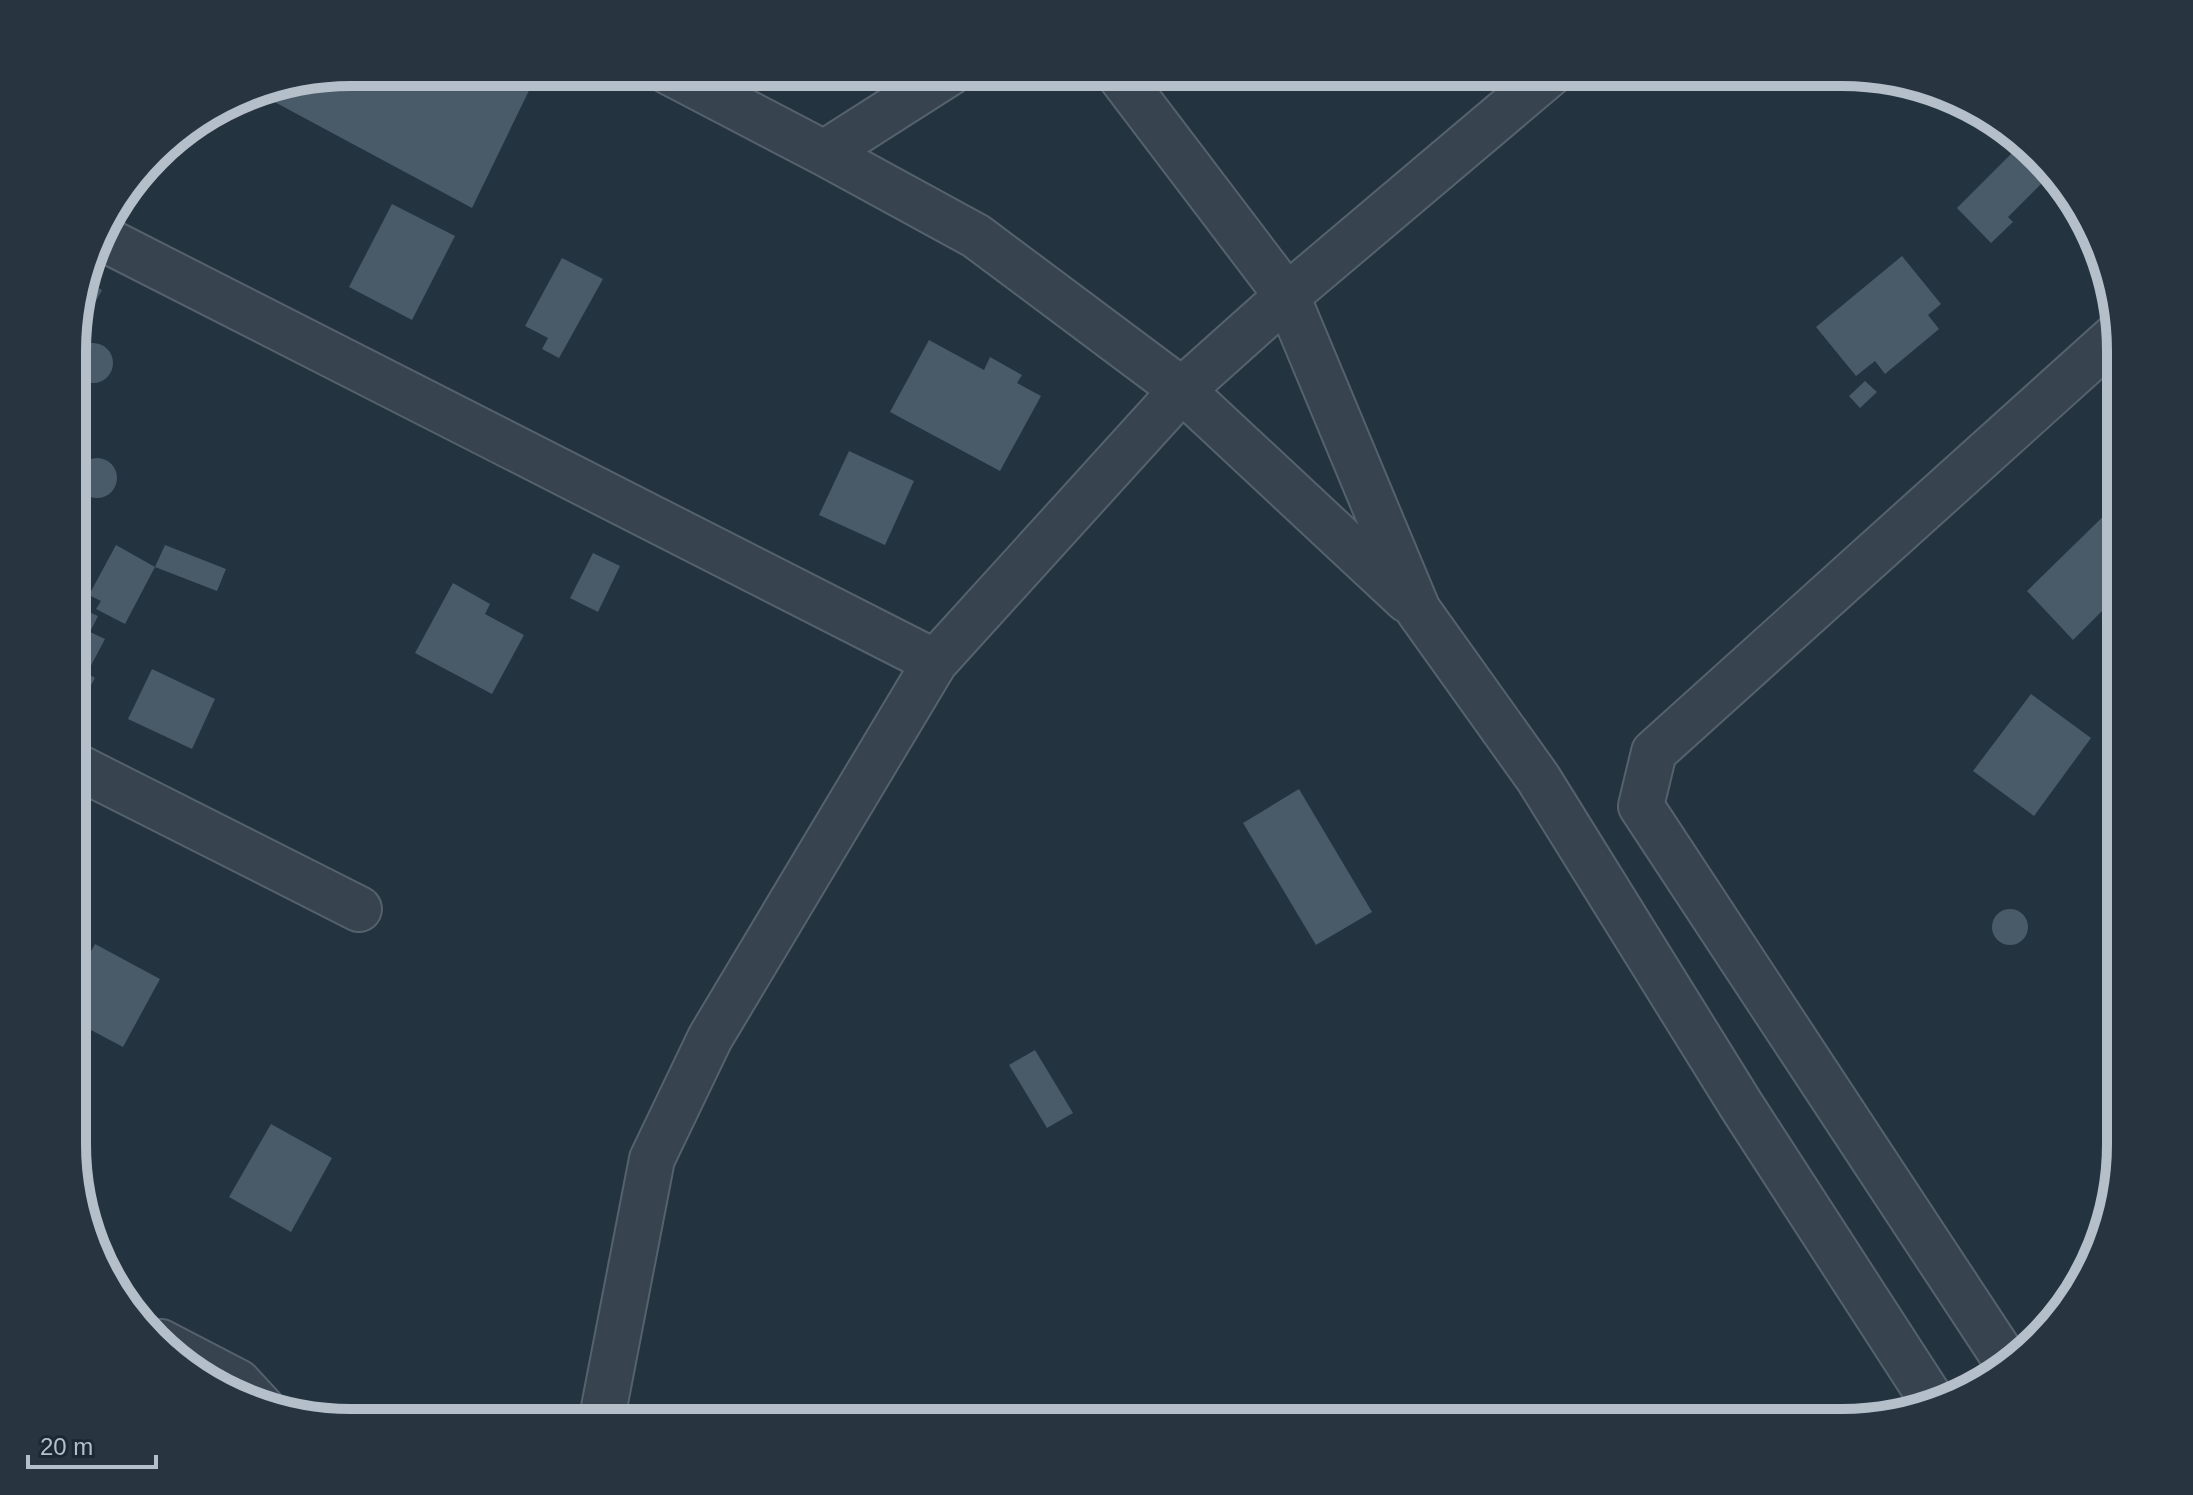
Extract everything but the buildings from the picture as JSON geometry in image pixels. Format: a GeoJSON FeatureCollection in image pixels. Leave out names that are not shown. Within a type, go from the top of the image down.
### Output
{"type":"FeatureCollection","features":[{"type":"Feature","properties":{"kind":"street"},"geometry":{"type":"LineString","coordinates":[[1128,86],[1287,296],[1418,610]]}},
{"type":"Feature","properties":{"kind":"street"},"geometry":{"type":"LineString","coordinates":[[604,1409],[652,1159],[710,1038],[935,662],[1182,390],[1287,296],[1535,86]]}},
{"type":"Feature","properties":{"kind":"street"},"geometry":{"type":"LineString","coordinates":[[697,87],[976,236],[1182,390],[1418,610],[1538,778],[1741,1105],[1928,1394]]}},
{"type":"Feature","properties":{"kind":"street"},"geometry":{"type":"LineString","coordinates":[[824,153],[928,87]]}},
{"type":"Feature","properties":{"kind":"street"},"geometry":{"type":"LineString","coordinates":[[109,242],[935,662]]}},
{"type":"Feature","properties":{"kind":"street"},"geometry":{"type":"LineString","coordinates":[[2002,1355],[1641,806],[1654,752],[2106,345]]}},
{"type":"Feature","properties":{"kind":"street"},"geometry":{"type":"LineString","coordinates":[[86,771],[359,909]]}},
{"type":"Feature","properties":{"kind":"street"},"geometry":{"type":"LineString","coordinates":[[208,1367],[241,1385]]}}]}
